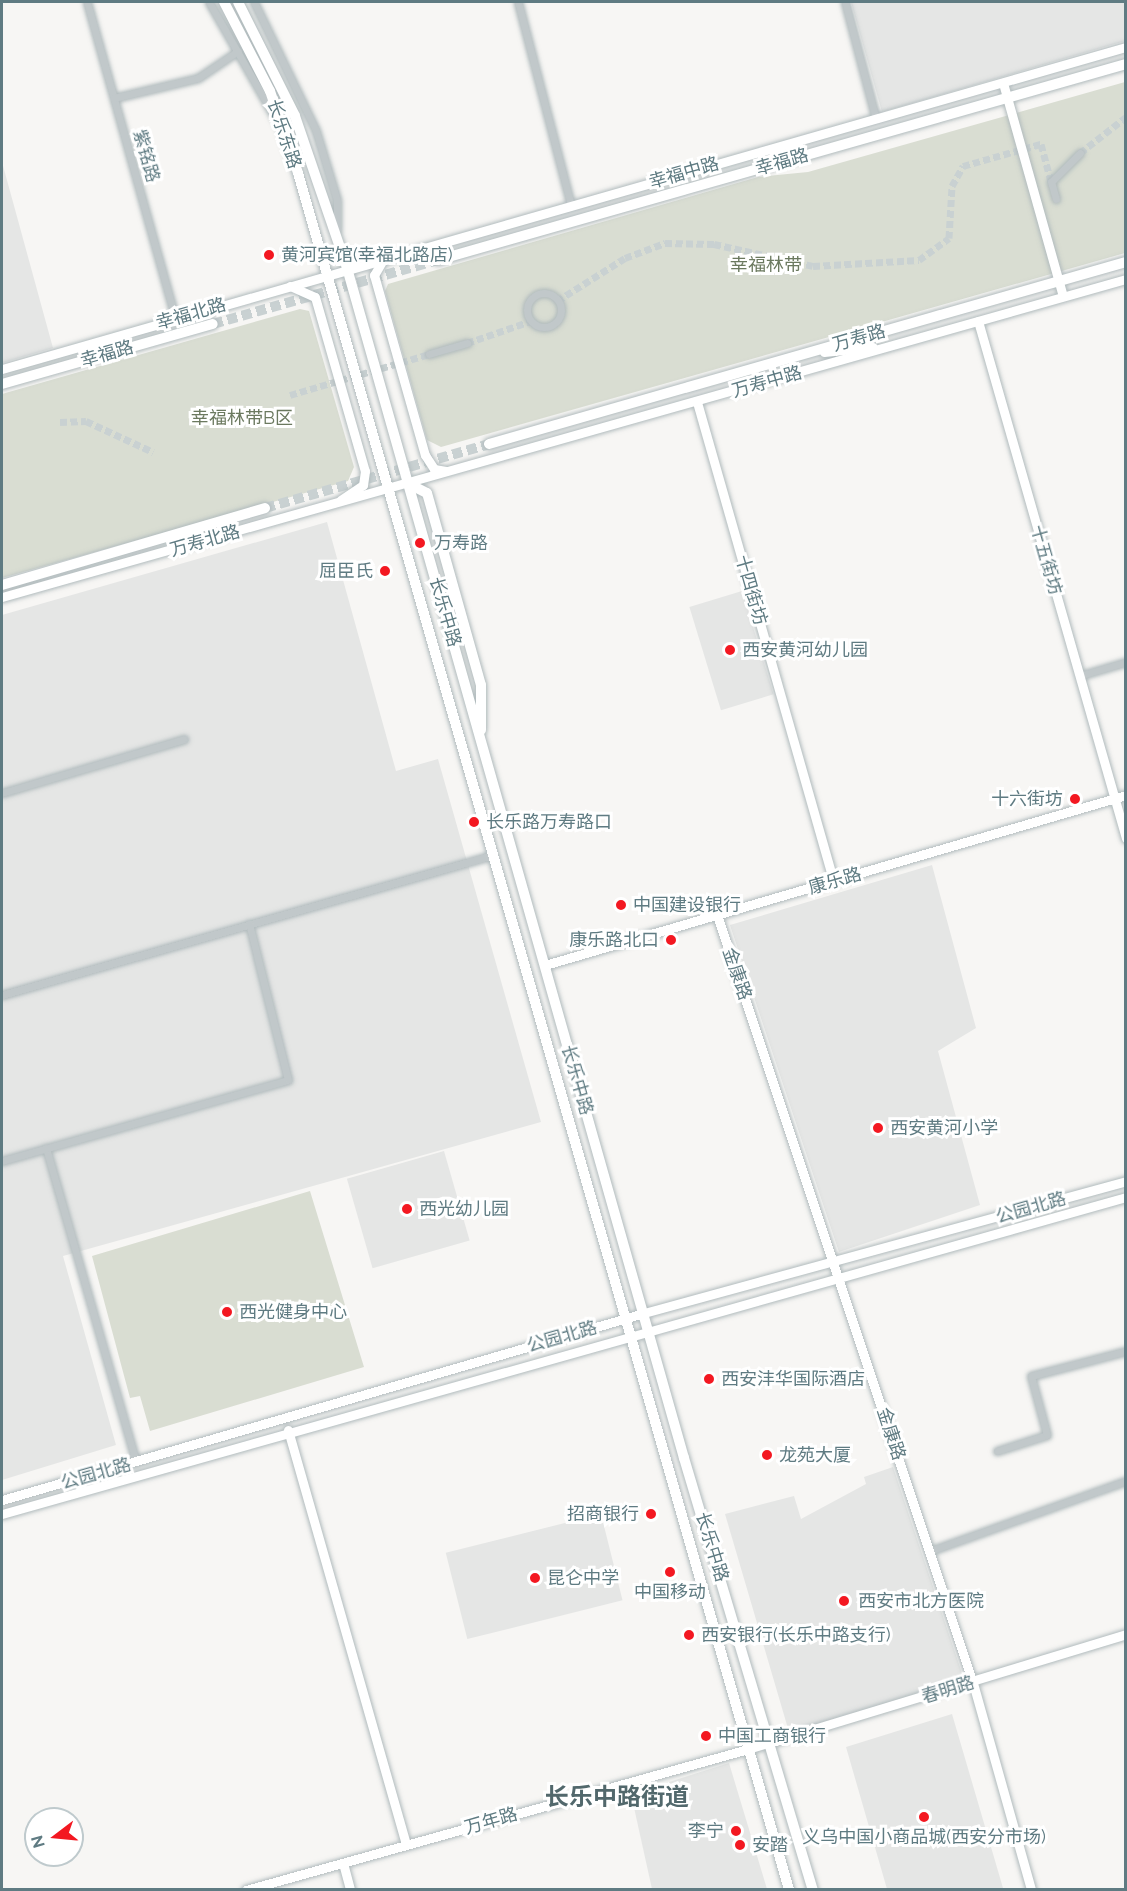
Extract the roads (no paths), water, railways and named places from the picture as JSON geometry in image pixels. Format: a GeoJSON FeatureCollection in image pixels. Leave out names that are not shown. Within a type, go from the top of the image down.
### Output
{"type":"FeatureCollection","features":[{"type":"Feature","properties":{"kind":"main road","name":"长乐东路"},"geometry":{"type":"LineString","coordinates":[[224,2],[258,64],[280,125],[326,274]]}},
{"type":"Feature","properties":{"kind":"main road","name":"长乐东路"},"geometry":{"type":"LineString","coordinates":[[238,2],[295,116],[347,268]]}},
{"type":"Feature","properties":{"kind":"main road","name":"幸福中路"},"geometry":{"type":"LineString","coordinates":[[347,268],[1125,48]]}},
{"type":"Feature","properties":{"kind":"main road","name":"幸福路"},"geometry":{"type":"LineString","coordinates":[[438,260],[1125,64]]}},
{"type":"Feature","properties":{"kind":"main road"},"geometry":{"type":"LineString","coordinates":[[1003,83],[1063,296]]}},
{"type":"Feature","properties":{"kind":"main road"},"geometry":{"type":"LineString","coordinates":[[384,258],[374,275],[425,455],[434,469],[452,471]]}},
{"type":"Feature","properties":{"kind":"main road","name":"万寿路"},"geometry":{"type":"LineString","coordinates":[[489,444],[1125,262]]}},
{"type":"Feature","properties":{"kind":"main road","name":"幸福北路"},"geometry":{"type":"LineString","coordinates":[[2,369],[347,268]]}},
{"type":"Feature","properties":{"kind":"main road","name":"长乐中路"},"geometry":{"type":"LineString","coordinates":[[347,268],[648,1329],[813,1890]]}},
{"type":"Feature","properties":{"kind":"main road","name":"长乐中路"},"geometry":{"type":"LineString","coordinates":[[326,274],[789,1890]]}},
{"type":"Feature","properties":{"kind":"main road","name":"万寿中路"},"geometry":{"type":"LineString","coordinates":[[409,484],[1125,279]]}},
{"type":"Feature","properties":{"kind":"main road"},"geometry":{"type":"LineString","coordinates":[[286,286],[304,288],[315,297],[365,471],[363,485],[331,506]]}},
{"type":"Feature","properties":{"kind":"main road","name":"十五街坊"},"geometry":{"type":"LineString","coordinates":[[978,321],[1125,838]]}},
{"type":"Feature","properties":{"kind":"main road","name":"幸福路"},"geometry":{"type":"LineString","coordinates":[[2,384],[213,324]]}},
{"type":"Feature","properties":{"kind":"main road"},"geometry":{"type":"LineString","coordinates":[[804,354],[898,344]]}},
{"type":"Feature","properties":{"kind":"main road","name":"十四街坊"},"geometry":{"type":"LineString","coordinates":[[697,402],[833,881]]}},
{"type":"Feature","properties":{"kind":"main road"},"geometry":{"type":"LineString","coordinates":[[409,484],[427,493],[476,665],[481,739]]}},
{"type":"Feature","properties":{"kind":"main road","name":"万寿北路"},"geometry":{"type":"LineString","coordinates":[[2,597],[409,484]]}},
{"type":"Feature","properties":{"kind":"main road"},"geometry":{"type":"LineString","coordinates":[[2,585],[265,508]]}},
{"type":"Feature","properties":{"kind":"main road"},"geometry":{"type":"LineString","coordinates":[[476,798],[496,792]]}},
{"type":"Feature","properties":{"kind":"main road","name":"康乐路"},"geometry":{"type":"LineString","coordinates":[[545,965],[1125,795]]}},
{"type":"Feature","properties":{"kind":"main road","name":"金康路"},"geometry":{"type":"LineString","coordinates":[[717,915],[973,1683],[1031,1890]]}},
{"type":"Feature","properties":{"kind":"main road","name":"公园北路"},"geometry":{"type":"LineString","coordinates":[[2,1500],[644,1313],[1125,1181]]}},
{"type":"Feature","properties":{"kind":"main road","name":"公园北路"},"geometry":{"type":"LineString","coordinates":[[2,1514],[628,1334],[1125,1197]]}},
{"type":"Feature","properties":{"kind":"main road"},"geometry":{"type":"LineString","coordinates":[[284,1419],[406,1845]]}},
{"type":"Feature","properties":{"kind":"main road","name":"春明路"},"geometry":{"type":"LineString","coordinates":[[771,1742],[973,1683],[1125,1634]]}},
{"type":"Feature","properties":{"kind":"main road","name":"万年路"},"geometry":{"type":"LineString","coordinates":[[246,1890],[771,1742]]}},
{"type":"Feature","properties":{"kind":"main road"},"geometry":{"type":"LineString","coordinates":[[343,1863],[350,1890]]}},
{"type":"Feature","properties":{"kind":"street","name":"紫铭路"},"geometry":{"type":"LineString","coordinates":[[87,2],[175,318]]}},
{"type":"Feature","properties":{"kind":"street"},"geometry":{"type":"LineString","coordinates":[[209,2],[238,51],[264,104],[280,125]]}},
{"type":"Feature","properties":{"kind":"street"},"geometry":{"type":"LineString","coordinates":[[254,2],[321,147],[337,200],[337,238]]}},
{"type":"Feature","properties":{"kind":"street"},"geometry":{"type":"LineString","coordinates":[[518,2],[571,205]]}},
{"type":"Feature","properties":{"kind":"street"},"geometry":{"type":"LineString","coordinates":[[844,2],[876,119]]}},
{"type":"Feature","properties":{"kind":"street"},"geometry":{"type":"LineString","coordinates":[[114,98],[198,78],[238,51]]}},
{"type":"Feature","properties":{"kind":"street"},"geometry":{"type":"LineString","coordinates":[[1056,199],[1051,182],[1080,153]]}},
{"type":"Feature","properties":{"kind":"street"},"geometry":{"type":"LineString","coordinates":[[551,296],[559,304],[558,319],[550,326],[535,324],[527,311],[531,300],[551,296]]}},
{"type":"Feature","properties":{"kind":"street"},"geometry":{"type":"LineString","coordinates":[[429,354],[467,343]]}},
{"type":"Feature","properties":{"kind":"street"},"geometry":{"type":"LineString","coordinates":[[1079,676],[1125,662]]}},
{"type":"Feature","properties":{"kind":"street"},"geometry":{"type":"LineString","coordinates":[[2,793],[184,739]]}},
{"type":"Feature","properties":{"kind":"street"},"geometry":{"type":"LineString","coordinates":[[2,995],[493,855]]}},
{"type":"Feature","properties":{"kind":"street"},"geometry":{"type":"LineString","coordinates":[[2,1161],[288,1080],[249,924]]}},
{"type":"Feature","properties":{"kind":"street"},"geometry":{"type":"LineString","coordinates":[[46,1148],[136,1462]]}},
{"type":"Feature","properties":{"kind":"street"},"geometry":{"type":"LineString","coordinates":[[997,1451],[1047,1435],[1031,1376],[1125,1351]]}},
{"type":"Feature","properties":{"kind":"street"},"geometry":{"type":"LineString","coordinates":[[930,1551],[1125,1481]]}},
{"type":"Feature","properties":{"kind":"tunnel"},"geometry":{"type":"LineString","coordinates":[[1080,153],[1126,117]]}},
{"type":"Feature","properties":{"kind":"tunnel"},"geometry":{"type":"LineString","coordinates":[[557,301],[625,258],[665,243],[714,244],[813,266],[919,260],[949,238],[952,186],[963,166],[1041,144],[1051,182]]}},
{"type":"Feature","properties":{"kind":"tunnel"},"geometry":{"type":"LineString","coordinates":[[213,324],[438,260]]}},
{"type":"Feature","properties":{"kind":"tunnel"},"geometry":{"type":"LineString","coordinates":[[467,343],[531,321]]}},
{"type":"Feature","properties":{"kind":"tunnel"},"geometry":{"type":"LineString","coordinates":[[290,395],[429,354]]}},
{"type":"Feature","properties":{"kind":"tunnel"},"geometry":{"type":"LineString","coordinates":[[60,422],[86,421],[153,452]]}},
{"type":"Feature","properties":{"kind":"tunnel"},"geometry":{"type":"LineString","coordinates":[[265,508],[489,444]]}},
{"type":"Feature","properties":{"kind":"place","name":"黄河宾馆(幸福北路店)"},"geometry":{"type":"Point","coordinates":[269,255]}},
{"type":"Feature","properties":{"kind":"place","name":"万寿路"},"geometry":{"type":"Point","coordinates":[420,543]}},
{"type":"Feature","properties":{"kind":"place","name":"屈臣氏"},"geometry":{"type":"Point","coordinates":[385,571]}},
{"type":"Feature","properties":{"kind":"place","name":"西安黄河幼儿园"},"geometry":{"type":"Point","coordinates":[730,650]}},
{"type":"Feature","properties":{"kind":"place","name":"十六街坊"},"geometry":{"type":"Point","coordinates":[1075,799]}},
{"type":"Feature","properties":{"kind":"place","name":"长乐路万寿路口"},"geometry":{"type":"Point","coordinates":[474,822]}},
{"type":"Feature","properties":{"kind":"place","name":"中国建设银行"},"geometry":{"type":"Point","coordinates":[621,905]}},
{"type":"Feature","properties":{"kind":"place","name":"康乐路北口"},"geometry":{"type":"Point","coordinates":[671,940]}},
{"type":"Feature","properties":{"kind":"place","name":"西安黄河小学"},"geometry":{"type":"Point","coordinates":[878,1128]}},
{"type":"Feature","properties":{"kind":"place","name":"西光幼儿园"},"geometry":{"type":"Point","coordinates":[407,1209]}},
{"type":"Feature","properties":{"kind":"place","name":"西光健身中心"},"geometry":{"type":"Point","coordinates":[227,1312]}},
{"type":"Feature","properties":{"kind":"place","name":"西安沣华国际酒店"},"geometry":{"type":"Point","coordinates":[709,1379]}},
{"type":"Feature","properties":{"kind":"place","name":"龙苑大厦"},"geometry":{"type":"Point","coordinates":[767,1455]}},
{"type":"Feature","properties":{"kind":"place","name":"招商银行"},"geometry":{"type":"Point","coordinates":[651,1514]}},
{"type":"Feature","properties":{"kind":"place","name":"中国移动"},"geometry":{"type":"Point","coordinates":[670,1572]}},
{"type":"Feature","properties":{"kind":"place","name":"昆仑中学"},"geometry":{"type":"Point","coordinates":[535,1578]}},
{"type":"Feature","properties":{"kind":"place","name":"西安市北方医院"},"geometry":{"type":"Point","coordinates":[844,1601]}},
{"type":"Feature","properties":{"kind":"place","name":"西安银行(长乐中路支行)"},"geometry":{"type":"Point","coordinates":[689,1635]}},
{"type":"Feature","properties":{"kind":"place","name":"中国工商银行"},"geometry":{"type":"Point","coordinates":[706,1736]}},
{"type":"Feature","properties":{"kind":"place","name":"义乌中国小商品城(西安分市场)"},"geometry":{"type":"Point","coordinates":[924,1817]}},
{"type":"Feature","properties":{"kind":"place","name":"李宁"},"geometry":{"type":"Point","coordinates":[736,1831]}},
{"type":"Feature","properties":{"kind":"place","name":"安踏"},"geometry":{"type":"Point","coordinates":[740,1845]}},
{"type":"Feature","properties":{"kind":"district","name":"长乐中路街道"},"geometry":{"type":"Point","coordinates":[617,1797]}},
{"type":"Feature","properties":{"kind":"park label","name":"幸福林带"},"geometry":{"type":"Point","coordinates":[766,265]}},
{"type":"Feature","properties":{"kind":"park label","name":"幸福林带B区"},"geometry":{"type":"Point","coordinates":[242,418]}}]}
